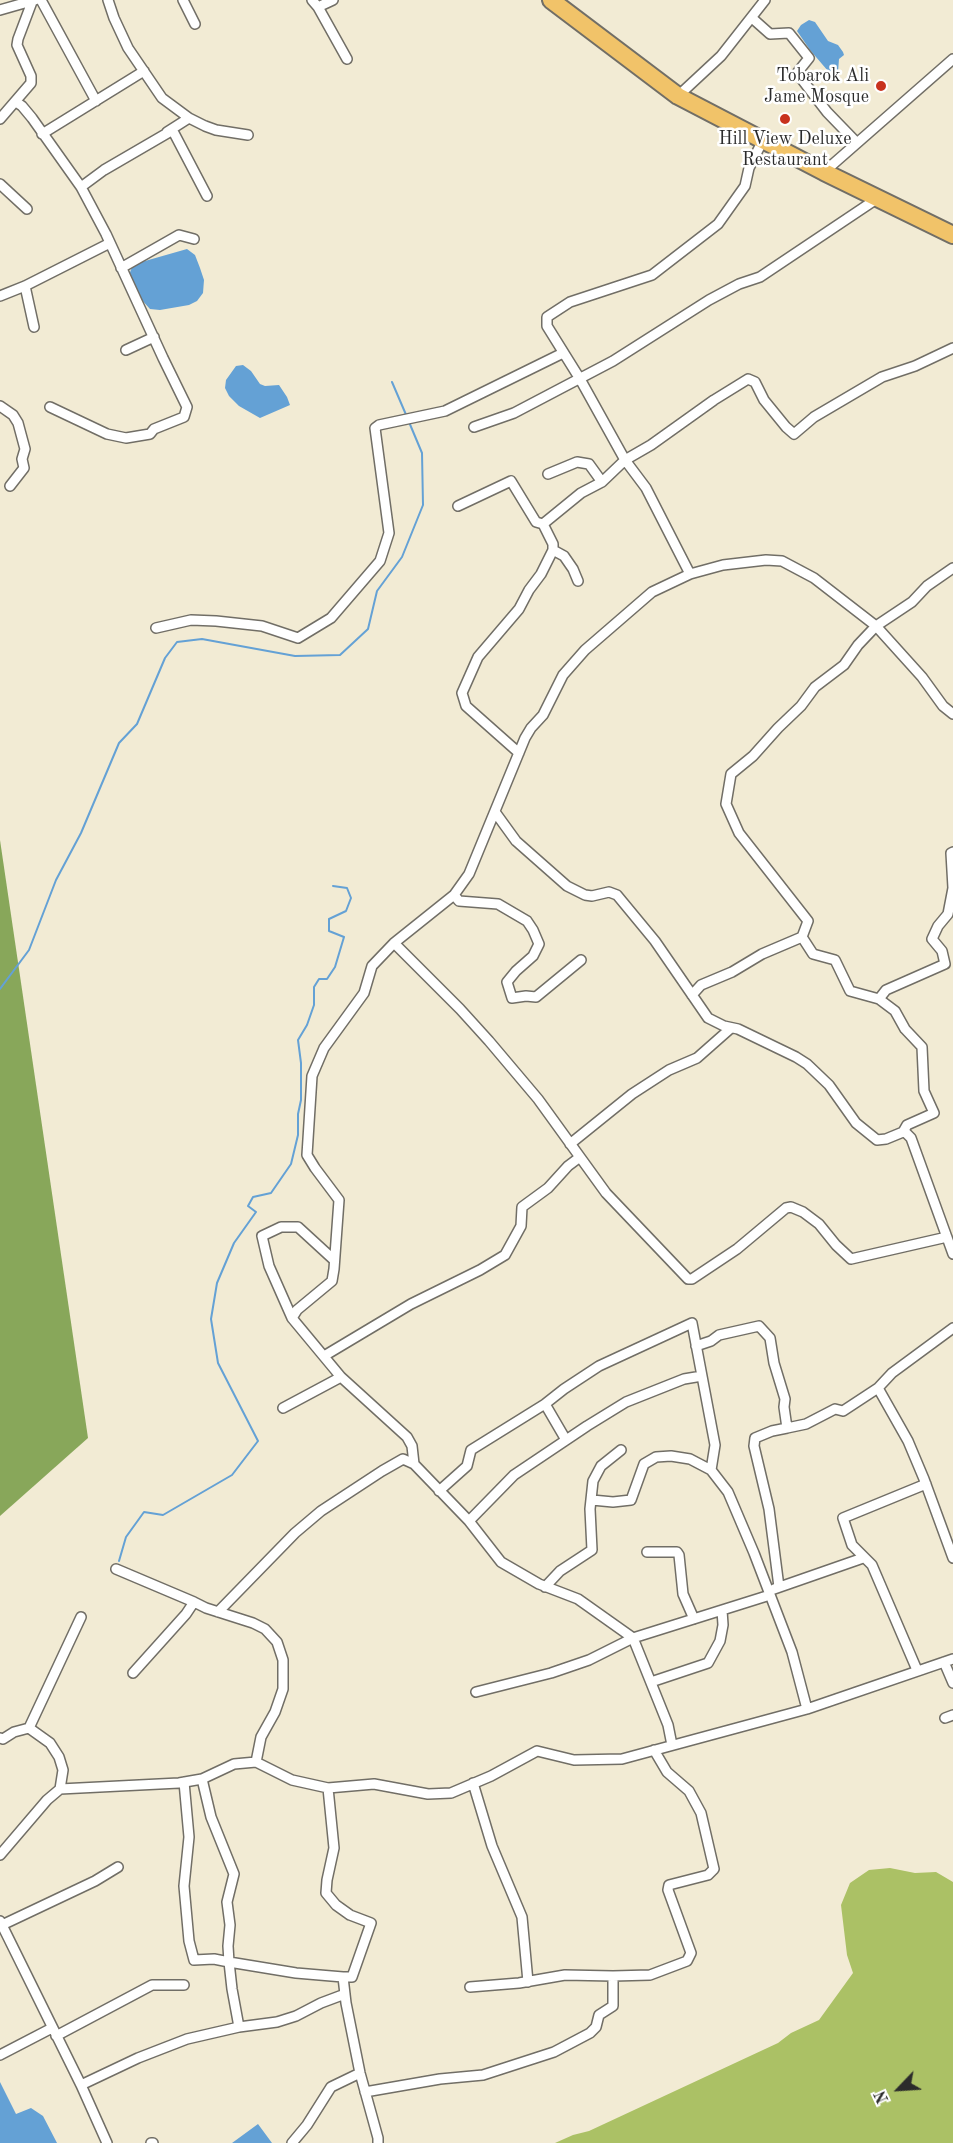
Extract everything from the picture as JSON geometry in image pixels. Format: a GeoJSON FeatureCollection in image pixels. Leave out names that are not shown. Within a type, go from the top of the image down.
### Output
{"type":"FeatureCollection","features":[{"type":"Feature","properties":{"kind":"highway"},"geometry":{"type":"LineString","coordinates":[[551,0],[678,96],[824,172],[953,235]]}},
{"type":"Feature","properties":{"kind":"street"},"geometry":{"type":"LineString","coordinates":[[108,0],[128,48],[162,98],[189,118],[216,130],[248,135]]}},
{"type":"Feature","properties":{"kind":"street"},"geometry":{"type":"LineString","coordinates":[[183,0],[195,24]]}},
{"type":"Feature","properties":{"kind":"street"},"geometry":{"type":"LineString","coordinates":[[333,0],[315,4],[346,59]]}},
{"type":"Feature","properties":{"kind":"street"},"geometry":{"type":"LineString","coordinates":[[678,96],[722,56],[765,0]]}},
{"type":"Feature","properties":{"kind":"street"},"geometry":{"type":"LineString","coordinates":[[36,1],[96,101]]}},
{"type":"Feature","properties":{"kind":"street"},"geometry":{"type":"LineString","coordinates":[[0,10],[36,1]]}},
{"type":"Feature","properties":{"kind":"street"},"geometry":{"type":"LineString","coordinates":[[0,119],[31,83],[31,76],[17,45],[36,1]]}},
{"type":"Feature","properties":{"kind":"street"},"geometry":{"type":"LineString","coordinates":[[752,18],[770,34],[789,33],[809,58],[797,73],[827,112],[857,143]]}},
{"type":"Feature","properties":{"kind":"street"},"geometry":{"type":"LineString","coordinates":[[824,172],[953,59]]}},
{"type":"Feature","properties":{"kind":"street"},"geometry":{"type":"LineString","coordinates":[[42,134],[144,71]]}},
{"type":"Feature","properties":{"kind":"street"},"geometry":{"type":"LineString","coordinates":[[16,102],[32,118],[81,186],[188,407],[184,417],[154,429],[150,434],[126,438],[107,435],[50,407]]}},
{"type":"Feature","properties":{"kind":"street"},"geometry":{"type":"LineString","coordinates":[[81,186],[189,118]]}},
{"type":"Feature","properties":{"kind":"street"},"geometry":{"type":"LineString","coordinates":[[167,132],[174,133],[207,196]]}},
{"type":"Feature","properties":{"kind":"street"},"geometry":{"type":"LineString","coordinates":[[690,574],[646,488],[625,459],[547,326],[547,316],[570,302],[652,275],[718,224],[745,186],[749,168],[763,140]]}},
{"type":"Feature","properties":{"kind":"street"},"geometry":{"type":"LineString","coordinates":[[0,184],[27,209]]}},
{"type":"Feature","properties":{"kind":"street"},"geometry":{"type":"LineString","coordinates":[[474,427],[494,418],[514,413],[634,350],[654,334],[709,300],[739,284],[760,277],[878,198]]}},
{"type":"Feature","properties":{"kind":"street"},"geometry":{"type":"LineString","coordinates":[[121,268],[179,235],[194,240]]}},
{"type":"Feature","properties":{"kind":"street"},"geometry":{"type":"LineString","coordinates":[[0,296],[25,286],[110,243]]}},
{"type":"Feature","properties":{"kind":"street"},"geometry":{"type":"LineString","coordinates":[[25,286],[34,327]]}},
{"type":"Feature","properties":{"kind":"street"},"geometry":{"type":"LineString","coordinates":[[126,350],[154,337]]}},
{"type":"Feature","properties":{"kind":"street"},"geometry":{"type":"LineString","coordinates":[[543,524],[581,493],[602,482],[625,459],[651,445],[748,380],[755,382],[764,400],[794,434],[814,417],[882,377],[915,366],[953,348]]}},
{"type":"Feature","properties":{"kind":"street"},"geometry":{"type":"LineString","coordinates":[[156,628],[191,620],[216,621],[262,626],[298,638],[331,618],[381,561],[389,533],[375,428],[379,424],[445,411],[563,353]]}},
{"type":"Feature","properties":{"kind":"street"},"geometry":{"type":"LineString","coordinates":[[0,406],[13,415],[18,423],[25,448],[22,459],[24,468],[10,486]]}},
{"type":"Feature","properties":{"kind":"street"},"geometry":{"type":"LineString","coordinates":[[548,474],[577,462],[589,464],[602,482]]}},
{"type":"Feature","properties":{"kind":"street"},"geometry":{"type":"LineString","coordinates":[[458,506],[511,481],[536,522],[543,524],[553,544],[553,550],[541,574],[519,609],[478,657],[462,693],[466,706],[519,753]]}},
{"type":"Feature","properties":{"kind":"street"},"geometry":{"type":"LineString","coordinates":[[553,550],[564,556],[578,581]]}},
{"type":"Feature","properties":{"kind":"street"},"geometry":{"type":"LineString","coordinates":[[292,1318],[297,1310],[332,1281],[339,1200],[308,1155],[312,1076],[324,1048],[364,993],[372,966],[394,943],[454,896],[469,874],[531,728],[543,715],[563,675],[585,650],[652,592],[690,574],[723,565],[766,560],[782,561],[814,578],[876,626],[922,677],[943,706],[953,714]]}},
{"type":"Feature","properties":{"kind":"street"},"geometry":{"type":"LineString","coordinates":[[692,995],[701,985],[732,972],[762,954],[802,937],[808,921],[739,833],[726,804],[731,774],[753,756],[801,706],[815,687],[844,665],[858,645],[876,626],[912,602],[927,586],[953,568]]}},
{"type":"Feature","properties":{"kind":"street"},"geometry":{"type":"LineString","coordinates":[[495,812],[516,841],[576,892],[592,896],[609,892],[617,896],[655,941],[708,1018],[738,1029],[807,1064],[828,1085],[856,1122],[877,1140],[903,1132],[907,1125],[934,1113],[924,1091],[922,1047],[905,1029],[895,1011],[879,999],[850,991],[835,960],[813,954],[802,937]]}},
{"type":"Feature","properties":{"kind":"street"},"geometry":{"type":"LineString","coordinates":[[879,999],[886,990],[945,964],[942,951],[932,939],[938,926],[948,914],[952,888],[951,852],[953,852]]}},
{"type":"Feature","properties":{"kind":"street"},"geometry":{"type":"LineString","coordinates":[[454,896],[459,901],[498,904],[527,921],[533,930],[539,944],[533,956],[507,982],[512,998],[536,997],[581,960]]}},
{"type":"Feature","properties":{"kind":"street"},"geometry":{"type":"LineString","coordinates":[[394,943],[489,1041],[538,1099],[606,1193],[688,1279],[692,1279],[737,1249],[786,1208],[791,1207],[803,1212],[819,1224],[847,1257],[852,1259],[947,1237]]}},
{"type":"Feature","properties":{"kind":"street"},"geometry":{"type":"LineString","coordinates":[[570,1144],[633,1094],[669,1070],[697,1058],[731,1028]]}},
{"type":"Feature","properties":{"kind":"street"},"geometry":{"type":"LineString","coordinates":[[903,1132],[911,1138],[953,1254]]}},
{"type":"Feature","properties":{"kind":"street"},"geometry":{"type":"LineString","coordinates":[[324,1356],[411,1304],[505,1255],[521,1226],[522,1207],[548,1188],[568,1166],[580,1157]]}},
{"type":"Feature","properties":{"kind":"street"},"geometry":{"type":"LineString","coordinates":[[334,1260],[298,1227],[281,1227],[262,1236],[269,1266],[292,1318],[341,1377],[407,1437],[412,1446],[414,1464]]}},
{"type":"Feature","properties":{"kind":"street"},"geometry":{"type":"LineString","coordinates":[[439,1491],[467,1466],[471,1450],[545,1404],[599,1366],[692,1323],[715,1445],[711,1470]]}},
{"type":"Feature","properties":{"kind":"street"},"geometry":{"type":"LineString","coordinates":[[696,1346],[711,1341],[719,1335],[738,1330],[759,1326],[765,1331],[770,1338],[784,1399],[787,1428]]}},
{"type":"Feature","properties":{"kind":"street"},"geometry":{"type":"LineString","coordinates":[[779,1587],[769,1509],[754,1446],[755,1438],[772,1431],[806,1425],[836,1409],[843,1411],[878,1388],[892,1373],[953,1328]]}},
{"type":"Feature","properties":{"kind":"street"},"geometry":{"type":"LineString","coordinates":[[469,1521],[514,1475],[626,1402],[684,1379],[702,1376]]}},
{"type":"Feature","properties":{"kind":"street"},"geometry":{"type":"LineString","coordinates":[[283,1408],[341,1377]]}},
{"type":"Feature","properties":{"kind":"street"},"geometry":{"type":"LineString","coordinates":[[878,1388],[908,1441],[953,1558]]}},
{"type":"Feature","properties":{"kind":"street"},"geometry":{"type":"LineString","coordinates":[[545,1404],[566,1440]]}},
{"type":"Feature","properties":{"kind":"street"},"geometry":{"type":"LineString","coordinates":[[545,1587],[560,1571],[592,1550],[590,1509],[593,1482],[601,1466],[621,1450]]}},
{"type":"Feature","properties":{"kind":"street"},"geometry":{"type":"LineString","coordinates":[[592,1500],[613,1502],[631,1500],[644,1464],[656,1457],[671,1456],[690,1459],[711,1470],[728,1492],[769,1593],[792,1652],[807,1708]]}},
{"type":"Feature","properties":{"kind":"street"},"geometry":{"type":"LineString","coordinates":[[218,1612],[321,1511],[403,1459],[414,1464],[469,1521],[501,1562],[545,1587],[578,1599],[633,1638],[668,1725],[672,1745]]}},
{"type":"Feature","properties":{"kind":"street"},"geometry":{"type":"LineString","coordinates":[[917,1670],[872,1565],[852,1545],[843,1518],[926,1484]]}},
{"type":"Feature","properties":{"kind":"street"},"geometry":{"type":"LineString","coordinates":[[646,1552],[677,1552],[683,1594],[694,1619]]}},
{"type":"Feature","properties":{"kind":"street"},"geometry":{"type":"LineString","coordinates":[[476,1692],[515,1683],[589,1660],[633,1638],[722,1610],[769,1593],[779,1587],[863,1558]]}},
{"type":"Feature","properties":{"kind":"street"},"geometry":{"type":"LineString","coordinates":[[116,1569],[218,1612],[253,1623],[265,1629],[277,1642],[284,1660],[283,1689],[275,1712],[261,1737],[256,1762]]}},
{"type":"Feature","properties":{"kind":"street"},"geometry":{"type":"LineString","coordinates":[[133,1673],[194,1602]]}},
{"type":"Feature","properties":{"kind":"street"},"geometry":{"type":"LineString","coordinates":[[651,1682],[708,1663],[720,1641],[723,1625],[722,1610]]}},
{"type":"Feature","properties":{"kind":"street"},"geometry":{"type":"LineString","coordinates":[[0,1738],[3,1739],[14,1732],[29,1728],[81,1617]]}},
{"type":"Feature","properties":{"kind":"street"},"geometry":{"type":"LineString","coordinates":[[0,1854],[47,1800],[60,1789],[184,1782],[202,1779],[234,1764],[256,1762],[292,1780],[328,1788],[374,1784],[428,1794],[450,1792],[537,1751],[574,1760],[622,1759],[807,1708],[948,1660],[953,1683]]}},
{"type":"Feature","properties":{"kind":"street"},"geometry":{"type":"LineString","coordinates":[[29,1728],[50,1743],[59,1757],[63,1770],[60,1789]]}},
{"type":"Feature","properties":{"kind":"street"},"geometry":{"type":"LineString","coordinates":[[470,1987],[528,1982],[566,1975],[650,1975],[687,1960],[691,1953],[668,1890],[669,1885],[708,1875],[714,1869],[701,1813],[689,1791],[667,1772],[654,1750]]}},
{"type":"Feature","properties":{"kind":"street"},"geometry":{"type":"LineString","coordinates":[[202,1779],[211,1817],[234,1874],[227,1902],[230,1925],[228,1946],[232,1989],[239,2026]]}},
{"type":"Feature","properties":{"kind":"street"},"geometry":{"type":"LineString","coordinates":[[184,1782],[189,1837],[183,1887],[189,1941],[194,1960],[214,1959],[296,1973],[352,1977],[371,1923],[350,1915],[336,1905],[326,1893],[334,1848],[328,1788]]}},
{"type":"Feature","properties":{"kind":"street"},"geometry":{"type":"LineString","coordinates":[[473,1783],[492,1846],[522,1917],[528,1982]]}},
{"type":"Feature","properties":{"kind":"street"},"geometry":{"type":"LineString","coordinates":[[107,2143],[1,1923],[95,1881],[118,1867]]}},
{"type":"Feature","properties":{"kind":"street"},"geometry":{"type":"LineString","coordinates":[[365,2092],[483,2074],[554,2052],[590,2033],[596,2027],[599,2015],[613,2006],[614,1976]]}},
{"type":"Feature","properties":{"kind":"street"},"geometry":{"type":"LineString","coordinates":[[343,1977],[360,2073],[378,2143]]}},
{"type":"Feature","properties":{"kind":"street"},"geometry":{"type":"LineString","coordinates":[[0,2055],[152,1985],[184,1984]]}},
{"type":"Feature","properties":{"kind":"street"},"geometry":{"type":"LineString","coordinates":[[81,2085],[187,2038],[239,2026],[277,2022],[345,1994]]}},
{"type":"Feature","properties":{"kind":"street"},"geometry":{"type":"LineString","coordinates":[[292,2143],[307,2125],[331,2087],[360,2073]]}},
{"type":"Feature","properties":{"kind":"green space"},"geometry":{"type":"Polygon","coordinates":[[[0,840],[88,1438],[0,1516],[0,840]]]}},
{"type":"Feature","properties":{"kind":"green space"},"geometry":{"type":"Polygon","coordinates":[[[890,1868],[915,1873],[936,1872],[953,1882],[953,2143],[555,2143],[589,2131],[778,2043],[791,2033],[819,2020],[853,1973],[847,1955],[841,1905],[850,1883],[869,1870],[890,1868]]]}},
{"type":"Feature","properties":{"kind":"water"},"geometry":{"type":"Polygon","coordinates":[[[809,20],[815,22],[828,41],[838,45],[843,52],[844,55],[839,59],[838,72],[834,74],[828,71],[797,31],[809,20]]]}},
{"type":"Feature","properties":{"kind":"water"},"geometry":{"type":"Polygon","coordinates":[[[187,249],[195,255],[200,268],[204,280],[203,293],[197,301],[189,305],[160,310],[150,309],[140,298],[129,275],[132,267],[138,263],[187,249]]]}},
{"type":"Feature","properties":{"kind":"water"},"geometry":{"type":"Polygon","coordinates":[[[243,365],[251,371],[260,384],[279,385],[290,405],[260,418],[239,406],[225,388],[226,380],[236,366],[243,365]]]}},
{"type":"Feature","properties":{"kind":"water"},"geometry":{"type":"Polygon","coordinates":[[[0,2082],[16,2114],[31,2108],[43,2116],[57,2143],[0,2143],[0,2082]]]}},
{"type":"Feature","properties":{"kind":"water"},"geometry":{"type":"Polygon","coordinates":[[[258,2124],[272,2143],[232,2143],[258,2124]]]}},
{"type":"Feature","properties":{"kind":"waterway"},"geometry":{"type":"LineString","coordinates":[[392,382],[407,417]]}},
{"type":"Feature","properties":{"kind":"waterway"},"geometry":{"type":"LineString","coordinates":[[0,989],[29,950],[56,880],[81,833],[119,743],[137,724],[165,658],[177,642],[202,639],[295,656],[340,655],[368,629],[377,591],[402,557],[423,505],[422,453],[409,422]]}},
{"type":"Feature","properties":{"kind":"waterway"},"geometry":{"type":"LineString","coordinates":[[119,1561],[126,1537],[144,1512],[163,1515],[232,1475],[258,1441],[218,1363],[211,1319],[217,1283],[234,1243],[256,1212],[248,1206],[253,1197],[271,1193],[291,1164],[298,1135],[301,1100],[301,1063],[298,1040],[307,1025],[314,1005],[314,987],[319,979],[327,979],[335,967],[344,937],[329,931],[329,919],[346,911],[351,898],[347,888],[333,886]]}},
{"type":"Feature","properties":{"kind":"place","name":"Tobarok Ali Jame Mosque"},"geometry":{"type":"Point","coordinates":[881,86]}},
{"type":"Feature","properties":{"kind":"place","name":"Hill View Deluxe Restaurant"},"geometry":{"type":"Point","coordinates":[785,119]}}]}
